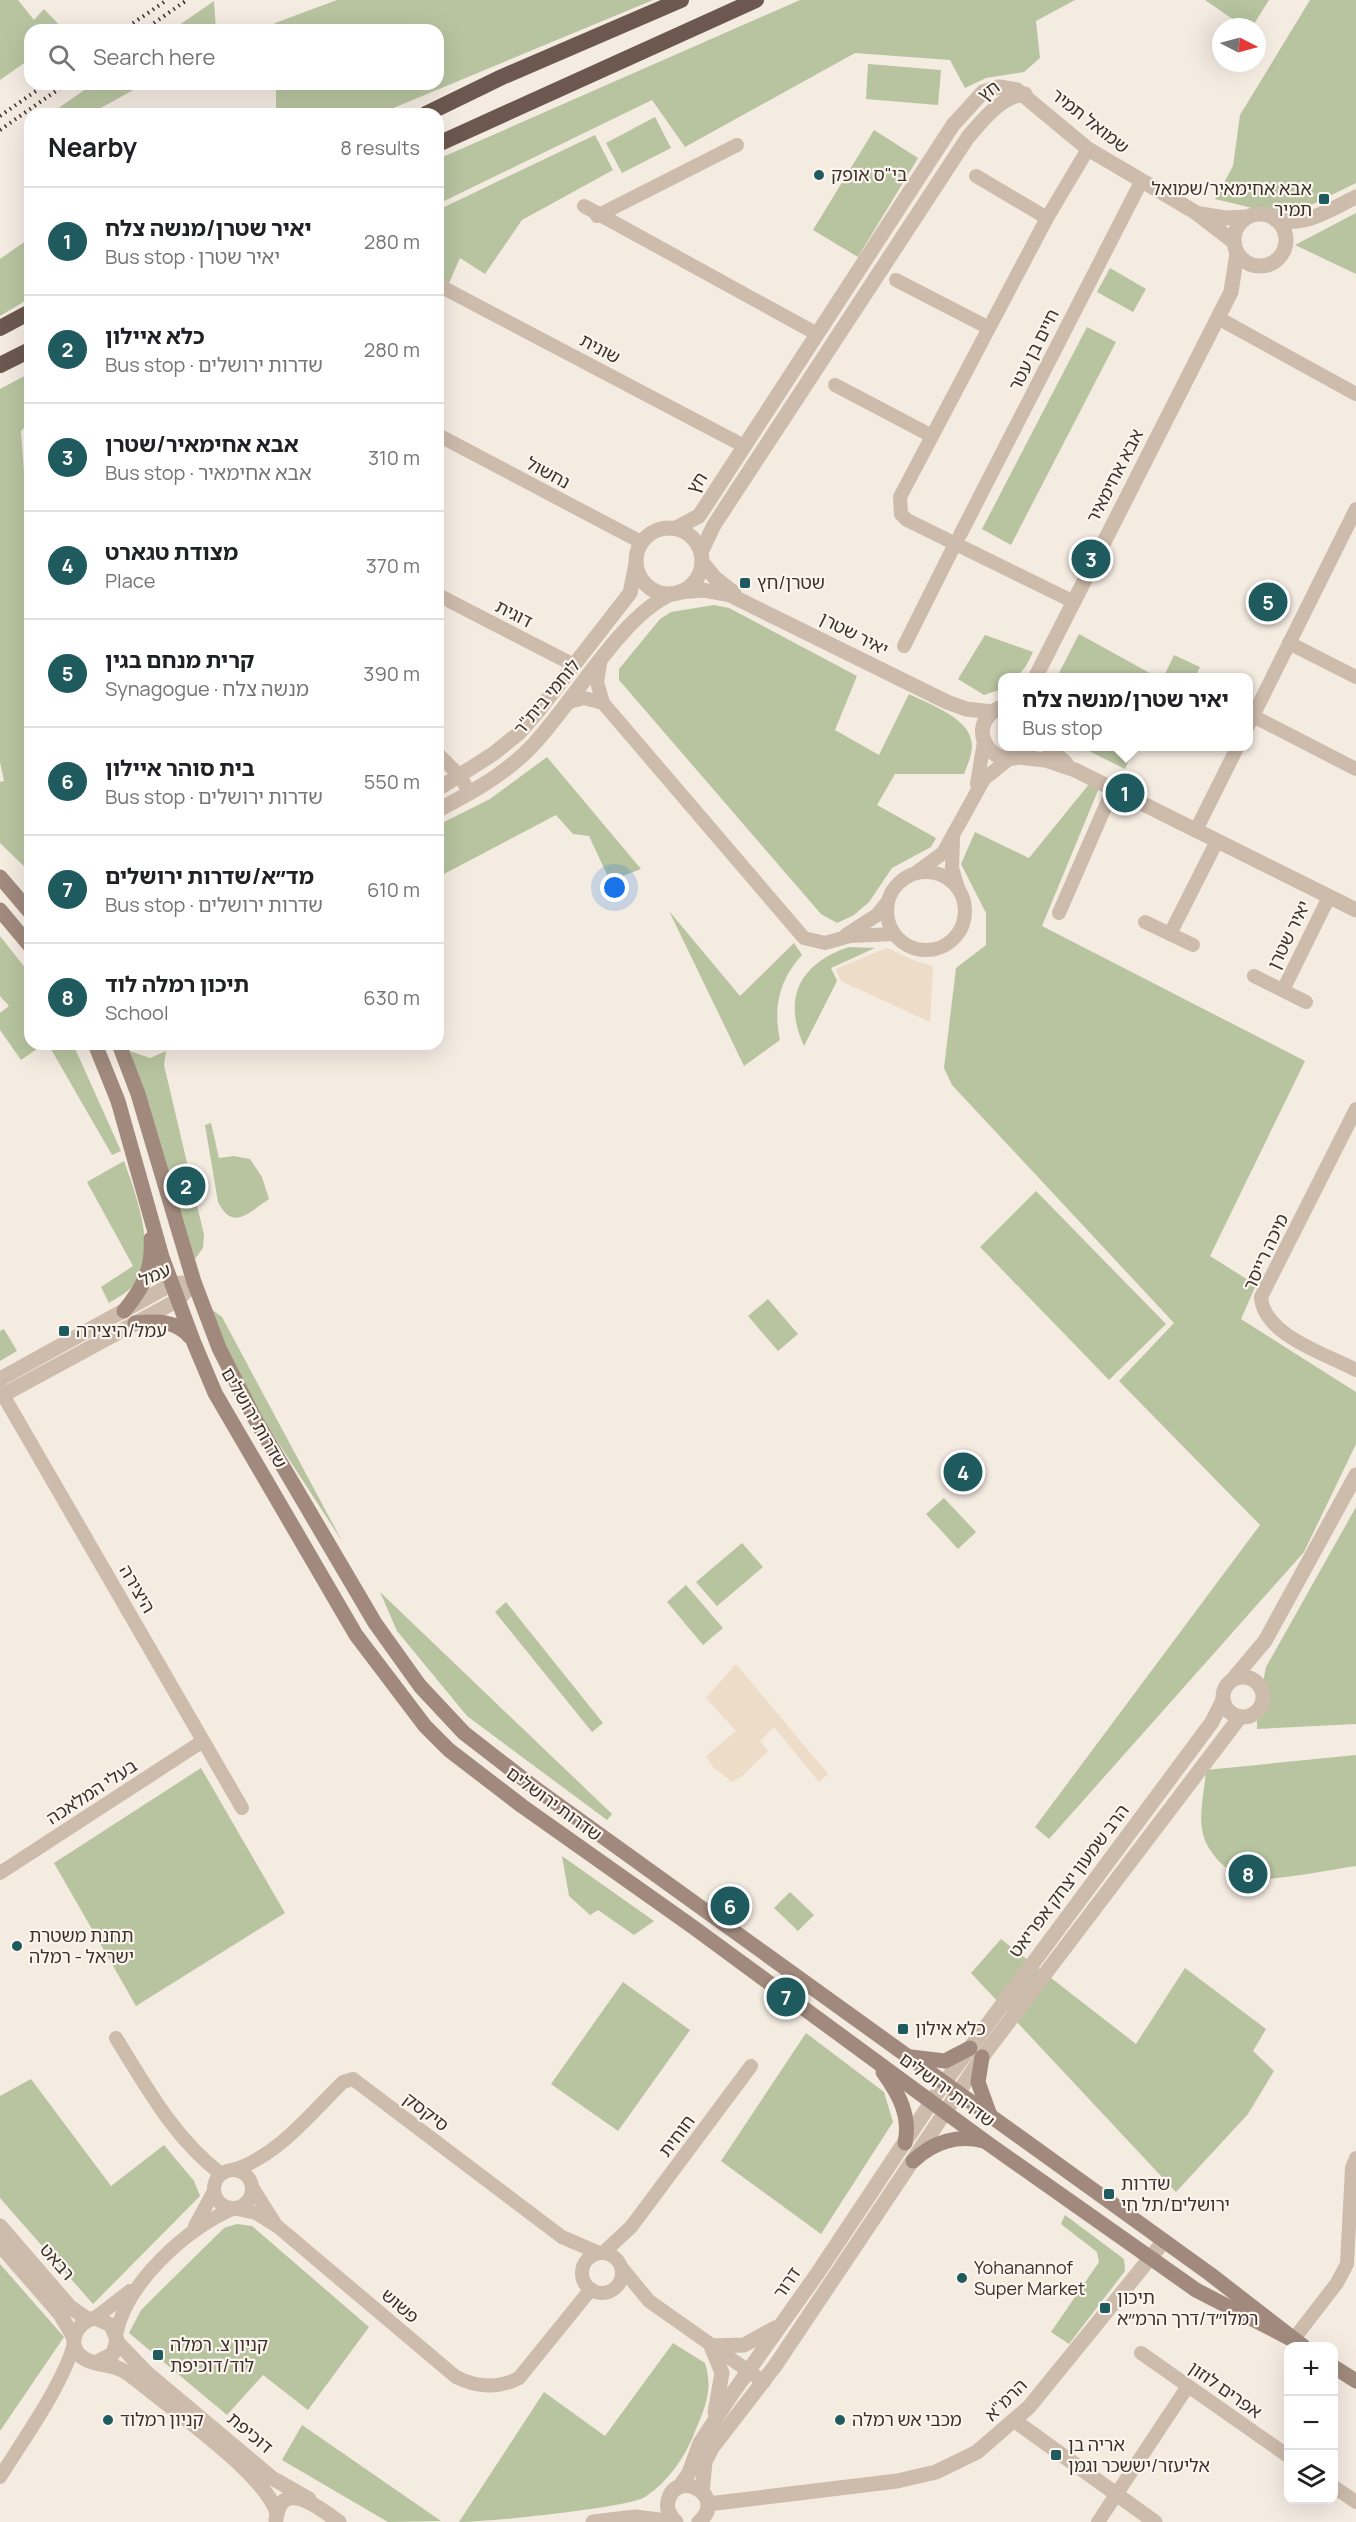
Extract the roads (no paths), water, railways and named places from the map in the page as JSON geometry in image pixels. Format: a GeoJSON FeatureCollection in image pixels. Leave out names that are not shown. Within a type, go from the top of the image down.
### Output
{"type":"FeatureCollection","features":[{"type":"Feature","properties":{"kind":"highway"},"geometry":{"type":"LineString","coordinates":[[438,108],[502,77],[681,0]]}},
{"type":"Feature","properties":{"kind":"highway"},"geometry":{"type":"LineString","coordinates":[[444,141],[756,0]]}},
{"type":"Feature","properties":{"kind":"highway"},"geometry":{"type":"LineString","coordinates":[[0,328],[24,315]]}},
{"type":"Feature","properties":{"kind":"highway"},"geometry":{"type":"LineString","coordinates":[[0,365],[24,353]]}},
{"type":"Feature","properties":{"kind":"main road"},"geometry":{"type":"LineString","coordinates":[[0,877],[24,905]]}},
{"type":"Feature","properties":{"kind":"main road"},"geometry":{"type":"LineString","coordinates":[[0,910],[24,939]]}},
{"type":"Feature","properties":{"kind":"main road","name":"שדרות ירושלים"},"geometry":{"type":"LineString","coordinates":[[97,1050],[118,1101],[172,1284],[194,1343],[226,1411],[356,1635],[425,1726],[449,1750],[522,1806],[693,1927],[986,2142],[1216,2302],[1296,2342]]}},
{"type":"Feature","properties":{"kind":"main road","name":"שדרות ירושלים"},"geometry":{"type":"LineString","coordinates":[[121,1050],[138,1094],[194,1282],[219,1348],[255,1419],[375,1623],[441,1711],[464,1733],[525,1781],[1164,2241],[1297,2342]]}},
{"type":"Feature","properties":{"kind":"main road"},"geometry":{"type":"LineString","coordinates":[[124,1311],[140,1292],[151,1267],[150,1212]]}},
{"type":"Feature","properties":{"kind":"main road"},"geometry":{"type":"LineString","coordinates":[[135,1323],[161,1322],[176,1326],[194,1343]]}},
{"type":"Feature","properties":{"kind":"main road"},"geometry":{"type":"LineString","coordinates":[[906,2055],[923,2060],[945,2061],[976,2053],[978,2082],[991,2118]]}},
{"type":"Feature","properties":{"kind":"main road"},"geometry":{"type":"LineString","coordinates":[[876,2063],[892,2084],[904,2109],[907,2125],[905,2143]]}},
{"type":"Feature","properties":{"kind":"main road"},"geometry":{"type":"LineString","coordinates":[[913,2161],[931,2147],[951,2139],[967,2138],[986,2142]]}},
{"type":"Feature","properties":{"kind":"main road"},"geometry":{"type":"LineString","coordinates":[[1338,2370],[1356,2381]]}},
{"type":"Feature","properties":{"kind":"street","name":"חץ"},"geometry":{"type":"LineString","coordinates":[[676,528],[699,516],[966,110],[990,88],[1007,88],[1025,94]]}},
{"type":"Feature","properties":{"kind":"street","name":"שמואל תמיר"},"geometry":{"type":"LineString","coordinates":[[1025,94],[1088,149],[1141,182],[1196,212],[1210,216],[1247,217]]}},
{"type":"Feature","properties":{"kind":"street","name":"חץ"},"geometry":{"type":"LineString","coordinates":[[701,557],[714,525],[968,137],[999,105],[1011,97],[1025,94]]}},
{"type":"Feature","properties":{"kind":"street"},"geometry":{"type":"LineString","coordinates":[[597,216],[736,145]]}},
{"type":"Feature","properties":{"kind":"street"},"geometry":{"type":"LineString","coordinates":[[1072,601],[957,539],[907,520],[901,514],[900,497],[1047,218],[1088,149]]}},
{"type":"Feature","properties":{"kind":"street"},"geometry":{"type":"LineString","coordinates":[[976,176],[1047,218]]}},
{"type":"Feature","properties":{"kind":"street","name":"חיים בן עטר"},"geometry":{"type":"LineString","coordinates":[[904,646],[1141,182]]}},
{"type":"Feature","properties":{"kind":"street"},"geometry":{"type":"LineString","coordinates":[[1315,217],[1296,232],[1274,262],[1266,266],[1250,264],[1236,248],[1237,228],[1247,217],[1261,214],[1295,222],[1315,217],[1356,197]]}},
{"type":"Feature","properties":{"kind":"street"},"geometry":{"type":"LineString","coordinates":[[584,206],[597,216],[817,334]]}},
{"type":"Feature","properties":{"kind":"street","name":"שמואל תמיר"},"geometry":{"type":"LineString","coordinates":[[1196,212],[1236,248]]}},
{"type":"Feature","properties":{"kind":"street"},"geometry":{"type":"LineString","coordinates":[[1275,219],[1285,232],[1284,249]]}},
{"type":"Feature","properties":{"kind":"street","name":"אבא אחימאיר"},"geometry":{"type":"LineString","coordinates":[[1231,292],[1236,248]]}},
{"type":"Feature","properties":{"kind":"street","name":"אבא אחימאיר"},"geometry":{"type":"LineString","coordinates":[[1037,673],[1231,292],[1249,275],[1266,266]]}},
{"type":"Feature","properties":{"kind":"street"},"geometry":{"type":"LineString","coordinates":[[896,280],[989,328]]}},
{"type":"Feature","properties":{"kind":"street","name":"שונית"},"geometry":{"type":"LineString","coordinates":[[444,288],[744,446]]}},
{"type":"Feature","properties":{"kind":"street"},"geometry":{"type":"LineString","coordinates":[[1218,318],[1356,394]]}},
{"type":"Feature","properties":{"kind":"street"},"geometry":{"type":"LineString","coordinates":[[835,385],[932,436]]}},
{"type":"Feature","properties":{"kind":"street","name":"נחשול"},"geometry":{"type":"LineString","coordinates":[[444,438],[641,542]]}},
{"type":"Feature","properties":{"kind":"street"},"geometry":{"type":"LineString","coordinates":[[1253,715],[1356,509]]}},
{"type":"Feature","properties":{"kind":"street"},"geometry":{"type":"LineString","coordinates":[[676,528],[692,537],[701,557],[695,580],[675,593],[652,589],[639,574],[636,564],[641,542],[657,530],[676,528]]}},
{"type":"Feature","properties":{"kind":"street","name":"יאיר שטרן"},"geometry":{"type":"LineString","coordinates":[[701,557],[715,578],[744,600]]}},
{"type":"Feature","properties":{"kind":"street","name":"לוחמי בית\"ר"},"geometry":{"type":"LineString","coordinates":[[444,785],[518,734],[630,593],[636,564]]}},
{"type":"Feature","properties":{"kind":"street","name":"יאיר שטרן"},"geometry":{"type":"LineString","coordinates":[[675,593],[717,591],[744,600],[947,702],[966,709],[998,710]]}},
{"type":"Feature","properties":{"kind":"street","name":"לוחמי בית\"ר"},"geometry":{"type":"LineString","coordinates":[[444,807],[469,792],[531,747],[644,609],[675,593]]}},
{"type":"Feature","properties":{"kind":"street","name":"דוגית"},"geometry":{"type":"LineString","coordinates":[[444,599],[574,665]]}},
{"type":"Feature","properties":{"kind":"street"},"geometry":{"type":"LineString","coordinates":[[1289,643],[1356,678]]}},
{"type":"Feature","properties":{"kind":"street"},"geometry":{"type":"LineString","coordinates":[[600,663],[597,682],[603,703],[804,938],[825,943],[850,936],[894,934]]}},
{"type":"Feature","properties":{"kind":"street"},"geometry":{"type":"LineString","coordinates":[[569,702],[584,698],[603,703]]}},
{"type":"Feature","properties":{"kind":"street","name":"יאיר שטרן"},"geometry":{"type":"LineString","coordinates":[[947,702],[970,721],[994,754],[1045,760],[1075,770],[1356,910]]}},
{"type":"Feature","properties":{"kind":"street"},"geometry":{"type":"LineString","coordinates":[[975,792],[986,720],[998,710]]}},
{"type":"Feature","properties":{"kind":"street"},"geometry":{"type":"LineString","coordinates":[[1253,722],[1356,769]]}},
{"type":"Feature","properties":{"kind":"street"},"geometry":{"type":"LineString","coordinates":[[954,837],[952,868],[965,914],[959,932],[947,945],[933,950],[918,950],[905,945],[894,934],[887,918],[888,901],[894,887],[904,878],[935,860],[954,837],[975,792],[996,767],[1024,751]]}},
{"type":"Feature","properties":{"kind":"street","name":"יאיר שטרן"},"geometry":{"type":"LineString","coordinates":[[1052,751],[1075,770]]}},
{"type":"Feature","properties":{"kind":"street"},"geometry":{"type":"LineString","coordinates":[[1196,830],[1236,751]]}},
{"type":"Feature","properties":{"kind":"street"},"geometry":{"type":"LineString","coordinates":[[444,760],[460,776],[469,792]]}},
{"type":"Feature","properties":{"kind":"street"},"geometry":{"type":"LineString","coordinates":[[1059,913],[1113,789]]}},
{"type":"Feature","properties":{"kind":"street"},"geometry":{"type":"LineString","coordinates":[[1170,934],[1217,841]]}},
{"type":"Feature","properties":{"kind":"street"},"geometry":{"type":"LineString","coordinates":[[917,872],[945,876],[959,890]]}},
{"type":"Feature","properties":{"kind":"street","name":"יאיר שטרן"},"geometry":{"type":"LineString","coordinates":[[1283,990],[1329,897]]}},
{"type":"Feature","properties":{"kind":"street"},"geometry":{"type":"LineString","coordinates":[[837,940],[868,922],[888,901]]}},
{"type":"Feature","properties":{"kind":"street"},"geometry":{"type":"LineString","coordinates":[[1145,922],[1193,945]]}},
{"type":"Feature","properties":{"kind":"street","name":"יאיר שטרן"},"geometry":{"type":"LineString","coordinates":[[1254,976],[1306,1002]]}},
{"type":"Feature","properties":{"kind":"street","name":"מיכה רייסר"},"geometry":{"type":"LineString","coordinates":[[1356,1109],[1261,1297],[1262,1308],[1267,1318],[1279,1330],[1356,1370]]}},
{"type":"Feature","properties":{"kind":"street","name":"עמל"},"geometry":{"type":"LineString","coordinates":[[0,1379],[172,1284],[194,1282]]}},
{"type":"Feature","properties":{"kind":"street","name":"עמל"},"geometry":{"type":"LineString","coordinates":[[1,1393],[178,1300],[194,1282]]}},
{"type":"Feature","properties":{"kind":"street","name":"היצירה"},"geometry":{"type":"LineString","coordinates":[[1,1393],[242,1808]]}},
{"type":"Feature","properties":{"kind":"street"},"geometry":{"type":"LineString","coordinates":[[1233,1679],[1246,1677],[1255,1680],[1262,1691],[1262,1705],[1254,1714],[1240,1718],[1228,1711],[1222,1700],[1225,1688],[1265,1641],[1356,1475]]}},
{"type":"Feature","properties":{"kind":"street"},"geometry":{"type":"LineString","coordinates":[[1255,1680],[1265,1641]]}},
{"type":"Feature","properties":{"kind":"street","name":"הרב שמעון יצחק אפריאט"},"geometry":{"type":"LineString","coordinates":[[944,2112],[957,2092],[976,2053],[1212,1722],[1222,1700]]}},
{"type":"Feature","properties":{"kind":"street","name":"הרב שמעון יצחק אפריאט"},"geometry":{"type":"LineString","coordinates":[[931,2102],[944,2083],[976,2053],[1240,1718]]}},
{"type":"Feature","properties":{"kind":"street","name":"בעלי המלאכה"},"geometry":{"type":"LineString","coordinates":[[0,1873],[203,1741]]}},
{"type":"Feature","properties":{"kind":"street"},"geometry":{"type":"LineString","coordinates":[[116,2038],[164,2116],[200,2158],[227,2172],[245,2174],[252,2186],[250,2198],[192,2231]]}},
{"type":"Feature","properties":{"kind":"street","name":"חוחית"},"geometry":{"type":"LineString","coordinates":[[601,2253],[631,2227],[751,2066]]}},
{"type":"Feature","properties":{"kind":"street","name":"סיקסק"},"geometry":{"type":"LineString","coordinates":[[227,2172],[255,2162],[275,2148],[343,2082],[353,2079],[562,2237],[576,2254],[582,2273]]}},
{"type":"Feature","properties":{"kind":"street","name":"דרור"},"geometry":{"type":"LineString","coordinates":[[676,2489],[688,2473],[700,2443],[714,2421],[783,2323],[931,2102]]}},
{"type":"Feature","properties":{"kind":"street","name":"דרור"},"geometry":{"type":"LineString","coordinates":[[705,2498],[705,2462],[712,2448],[764,2382],[944,2112]]}},
{"type":"Feature","properties":{"kind":"street","name":"סיקסק"},"geometry":{"type":"LineString","coordinates":[[252,2186],[275,2148]]}},
{"type":"Feature","properties":{"kind":"street"},"geometry":{"type":"LineString","coordinates":[[1299,2342],[1347,2264],[1352,2168],[1356,2158]]}},
{"type":"Feature","properties":{"kind":"street"},"geometry":{"type":"LineString","coordinates":[[0,2476],[70,2359],[79,2326],[142,2282],[192,2231],[227,2172]]}},
{"type":"Feature","properties":{"kind":"street","name":"פשוש"},"geometry":{"type":"LineString","coordinates":[[252,2186],[277,2226]]}},
{"type":"Feature","properties":{"kind":"street"},"geometry":{"type":"LineString","coordinates":[[214,2191],[218,2201],[234,2209]]}},
{"type":"Feature","properties":{"kind":"street","name":"פשוש"},"geometry":{"type":"LineString","coordinates":[[234,2209],[256,2213],[277,2226],[456,2377],[477,2386],[510,2382],[529,2367],[591,2289]]}},
{"type":"Feature","properties":{"kind":"street","name":"רבאט"},"geometry":{"type":"LineString","coordinates":[[0,2226],[70,2307],[92,2319]]}},
{"type":"Feature","properties":{"kind":"street","name":"חוחית"},"geometry":{"type":"LineString","coordinates":[[619,2263],[631,2227]]}},
{"type":"Feature","properties":{"kind":"street","name":"סיקסק"},"geometry":{"type":"LineString","coordinates":[[562,2237],[601,2253]]}},
{"type":"Feature","properties":{"kind":"street","name":"הרמ\"א"},"geometry":{"type":"LineString","coordinates":[[676,2489],[691,2486],[705,2498],[897,2481],[936,2472],[977,2452],[1015,2421],[1073,2355],[1164,2241]]}},
{"type":"Feature","properties":{"kind":"street","name":"רבאט"},"geometry":{"type":"LineString","coordinates":[[0,2245],[60,2314],[74,2341]]}},
{"type":"Feature","properties":{"kind":"street"},"geometry":{"type":"LineString","coordinates":[[649,2301],[619,2263],[601,2253],[587,2260],[582,2273],[591,2289],[603,2293],[627,2292],[649,2301],[764,2382]]}},
{"type":"Feature","properties":{"kind":"street"},"geometry":{"type":"LineString","coordinates":[[610,2292],[622,2279],[619,2263]]}},
{"type":"Feature","properties":{"kind":"street"},"geometry":{"type":"LineString","coordinates":[[50,2394],[63,2378],[113,2354],[122,2311],[142,2282]]}},
{"type":"Feature","properties":{"kind":"street"},"geometry":{"type":"LineString","coordinates":[[92,2319],[106,2321],[117,2338]]}},
{"type":"Feature","properties":{"kind":"street"},"geometry":{"type":"LineString","coordinates":[[711,2346],[744,2345],[783,2323]]}},
{"type":"Feature","properties":{"kind":"street","name":"דוכיפת"},"geometry":{"type":"LineString","coordinates":[[117,2338],[147,2373],[272,2478],[288,2490],[312,2502]]}},
{"type":"Feature","properties":{"kind":"street"},"geometry":{"type":"LineString","coordinates":[[74,2341],[80,2355],[93,2362]]}},
{"type":"Feature","properties":{"kind":"street"},"geometry":{"type":"LineString","coordinates":[[711,2346],[722,2373],[714,2421]]}},
{"type":"Feature","properties":{"kind":"street","name":"אפרים לוזון"},"geometry":{"type":"LineString","coordinates":[[1141,2353],[1284,2453]]}},
{"type":"Feature","properties":{"kind":"street","name":"דוכיפת"},"geometry":{"type":"LineString","coordinates":[[93,2362],[110,2364],[124,2371],[249,2473],[272,2498],[275,2519]]}},
{"type":"Feature","properties":{"kind":"street"},"geometry":{"type":"LineString","coordinates":[[1098,2522],[1188,2386]]}},
{"type":"Feature","properties":{"kind":"street"},"geometry":{"type":"LineString","coordinates":[[1015,2421],[1155,2522]]}},
{"type":"Feature","properties":{"kind":"street"},"geometry":{"type":"LineString","coordinates":[[636,2517],[659,2504],[676,2489]]}},
{"type":"Feature","properties":{"kind":"street"},"geometry":{"type":"LineString","coordinates":[[675,2522],[668,2510],[669,2497],[676,2489]]}},
{"type":"Feature","properties":{"kind":"street"},"geometry":{"type":"LineString","coordinates":[[1338,2490],[1356,2502]]}},
{"type":"Feature","properties":{"kind":"street"},"geometry":{"type":"LineString","coordinates":[[275,2519],[286,2501],[294,2498],[312,2502],[339,2522]]}},
{"type":"Feature","properties":{"kind":"street"},"geometry":{"type":"LineString","coordinates":[[699,2522],[705,2514],[705,2498]]}},
{"type":"Feature","properties":{"kind":"street"},"geometry":{"type":"LineString","coordinates":[[312,2502],[322,2522]]}},
{"type":"Feature","properties":{"kind":"street"},"geometry":{"type":"LineString","coordinates":[[593,2522],[636,2517],[675,2522]]}},
{"type":"Feature","properties":{"kind":"railway"},"geometry":{"type":"LineString","coordinates":[[132,24],[167,0]]}},
{"type":"Feature","properties":{"kind":"railway"},"geometry":{"type":"LineString","coordinates":[[153,24],[187,0]]}},
{"type":"Feature","properties":{"kind":"railway"},"geometry":{"type":"LineString","coordinates":[[0,116],[37,90]]}},
{"type":"Feature","properties":{"kind":"railway"},"geometry":{"type":"LineString","coordinates":[[32,108],[57,90]]}},
{"type":"Feature","properties":{"kind":"railway"},"geometry":{"type":"LineString","coordinates":[[0,130],[24,113]]}},
{"type":"Feature","properties":{"kind":"place","name":"בי\"ס אופק"},"geometry":{"type":"Point","coordinates":[819,175]}},
{"type":"Feature","properties":{"kind":"place","name":"אבא אחימאיר/שמואל תמיר"},"geometry":{"type":"Point","coordinates":[1324,199]}},
{"type":"Feature","properties":{"kind":"place","name":"אבא אחימאיר/שטרן"},"geometry":{"type":"Point","coordinates":[1091,559]}},
{"type":"Feature","properties":{"kind":"place","name":"שטרן/חץ"},"geometry":{"type":"Point","coordinates":[745,583]}},
{"type":"Feature","properties":{"kind":"place","name":"קרית מנחם בגין"},"geometry":{"type":"Point","coordinates":[1268,602]}},
{"type":"Feature","properties":{"kind":"place","name":"יאיר שטרן/מנשה צלח"},"geometry":{"type":"Point","coordinates":[1125,793]}},
{"type":"Feature","properties":{"kind":"place","name":"כלא איילון"},"geometry":{"type":"Point","coordinates":[186,1186]}},
{"type":"Feature","properties":{"kind":"place","name":"עמל/היצירה"},"geometry":{"type":"Point","coordinates":[64,1331]}},
{"type":"Feature","properties":{"kind":"place","name":"מצודת טגארט"},"geometry":{"type":"Point","coordinates":[963,1472]}},
{"type":"Feature","properties":{"kind":"place","name":"תיכון רמלה לוד"},"geometry":{"type":"Point","coordinates":[1248,1874]}},
{"type":"Feature","properties":{"kind":"place","name":"בית סוהר איילון"},"geometry":{"type":"Point","coordinates":[730,1906]}},
{"type":"Feature","properties":{"kind":"place","name":"תחנת משטרת ישראל - רמלה"},"geometry":{"type":"Point","coordinates":[17,1946]}},
{"type":"Feature","properties":{"kind":"place","name":"מד״א/שדרות ירושלים"},"geometry":{"type":"Point","coordinates":[786,1997]}},
{"type":"Feature","properties":{"kind":"place","name":"כלא אילון"},"geometry":{"type":"Point","coordinates":[903,2029]}},
{"type":"Feature","properties":{"kind":"place","name":"שדרות ירושלים/תל חי"},"geometry":{"type":"Point","coordinates":[1109,2194]}},
{"type":"Feature","properties":{"kind":"place","name":"Yohanannof Super Market"},"geometry":{"type":"Point","coordinates":[962,2278]}},
{"type":"Feature","properties":{"kind":"place","name":"תיכון רמלו״ד/דרך הרמ״א"},"geometry":{"type":"Point","coordinates":[1105,2308]}},
{"type":"Feature","properties":{"kind":"place","name":"קניון צ. רמלה לוד/דוכיפת"},"geometry":{"type":"Point","coordinates":[158,2355]}},
{"type":"Feature","properties":{"kind":"place","name":"קניון רמלוד"},"geometry":{"type":"Point","coordinates":[108,2420]}},
{"type":"Feature","properties":{"kind":"place","name":"מכבי אש רמלה"},"geometry":{"type":"Point","coordinates":[840,2420]}},
{"type":"Feature","properties":{"kind":"place","name":"אריה בן אליעזר/יששכר וגמן"},"geometry":{"type":"Point","coordinates":[1056,2455]}}]}
